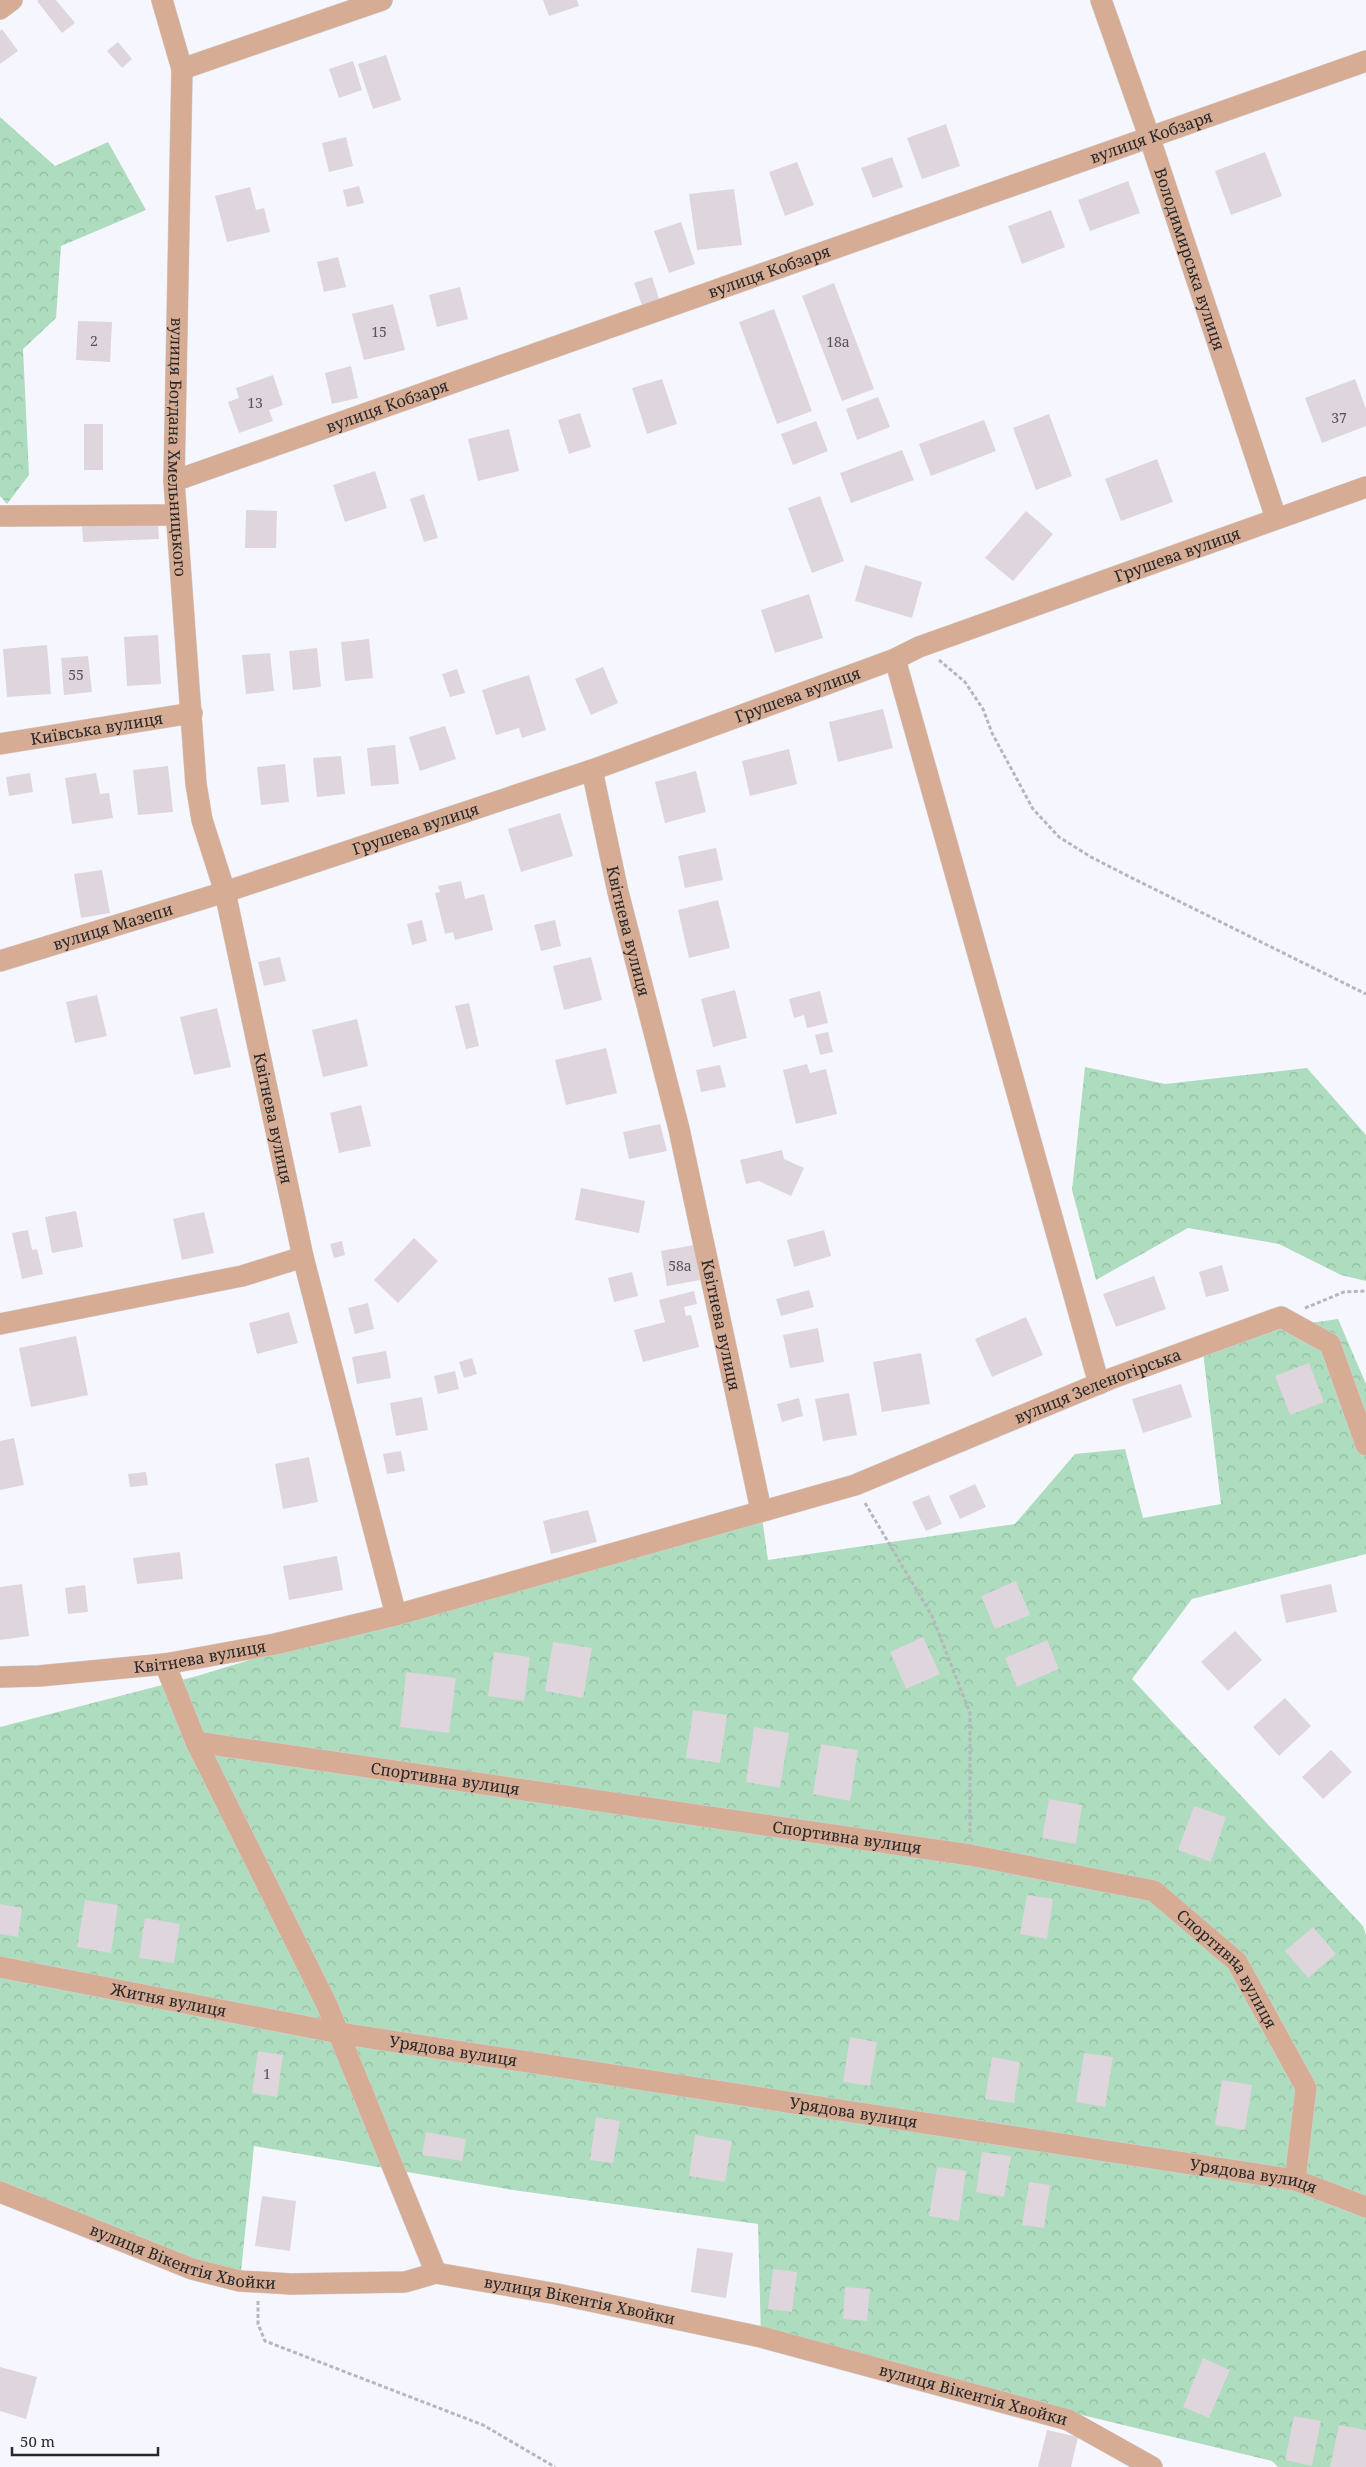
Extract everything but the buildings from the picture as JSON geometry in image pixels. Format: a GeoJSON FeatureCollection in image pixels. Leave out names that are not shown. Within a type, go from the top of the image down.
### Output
{"type":"FeatureCollection","features":[{"type":"Feature","properties":{"kind":"street"},"geometry":{"type":"LineString","coordinates":[[0,9],[12,0]]}},
{"type":"Feature","properties":{"kind":"street","name":"вулиця Богдана Хмельницького"},"geometry":{"type":"LineString","coordinates":[[162,0],[182,69],[174,481],[176,515],[196,784],[202,820],[225,892]]}},
{"type":"Feature","properties":{"kind":"street"},"geometry":{"type":"LineString","coordinates":[[182,69],[382,0]]}},
{"type":"Feature","properties":{"kind":"street","name":"Володимирська вулиця"},"geometry":{"type":"LineString","coordinates":[[1101,0],[1149,136],[1276,518]]}},
{"type":"Feature","properties":{"kind":"street","name":"вулиця Кобзаря"},"geometry":{"type":"LineString","coordinates":[[174,481],[1366,61]]}},
{"type":"Feature","properties":{"kind":"street","name":"Грушева вулиця"},"geometry":{"type":"LineString","coordinates":[[225,892],[592,770],[895,659],[920,647],[1366,487]]}},
{"type":"Feature","properties":{"kind":"street"},"geometry":{"type":"LineString","coordinates":[[0,516],[176,515]]}},
{"type":"Feature","properties":{"kind":"street"},"geometry":{"type":"LineString","coordinates":[[895,659],[1099,1384]]}},
{"type":"Feature","properties":{"kind":"street","name":"Київська вулиця"},"geometry":{"type":"LineString","coordinates":[[0,744],[192,713]]}},
{"type":"Feature","properties":{"kind":"street","name":"Квітнева вулиця"},"geometry":{"type":"LineString","coordinates":[[0,1677],[39,1676],[164,1664],[276,1644],[396,1615],[761,1510],[679,1129],[618,892],[592,770]]}},
{"type":"Feature","properties":{"kind":"street","name":"Квітнева вулиця"},"geometry":{"type":"LineString","coordinates":[[225,892],[303,1257],[396,1615]]}},
{"type":"Feature","properties":{"kind":"street","name":"вулиця Мазепи"},"geometry":{"type":"LineString","coordinates":[[0,961],[225,892]]}},
{"type":"Feature","properties":{"kind":"street"},"geometry":{"type":"LineString","coordinates":[[0,1324],[242,1276],[303,1257]]}},
{"type":"Feature","properties":{"kind":"street"},"geometry":{"type":"LineString","coordinates":[[1281,1317],[1330,1344],[1366,1446]]}},
{"type":"Feature","properties":{"kind":"street","name":"вулиця Зеленогірська"},"geometry":{"type":"LineString","coordinates":[[761,1510],[855,1485],[1099,1384],[1281,1317]]}},
{"type":"Feature","properties":{"kind":"street"},"geometry":{"type":"LineString","coordinates":[[164,1664],[196,1742],[339,2033],[436,2273]]}},
{"type":"Feature","properties":{"kind":"street","name":"Спортивна вулиця"},"geometry":{"type":"LineString","coordinates":[[196,1742],[970,1855],[1154,1891],[1237,1962],[1306,2088],[1295,2180]]}},
{"type":"Feature","properties":{"kind":"street","name":"Житня вулиця"},"geometry":{"type":"LineString","coordinates":[[0,1967],[339,2033]]}},
{"type":"Feature","properties":{"kind":"street","name":"Урядова вулиця"},"geometry":{"type":"LineString","coordinates":[[339,2033],[1295,2180],[1366,2207]]}},
{"type":"Feature","properties":{"kind":"street","name":"вулиця Вікентія Хвойки"},"geometry":{"type":"LineString","coordinates":[[0,2192],[192,2269],[240,2281],[405,2282],[436,2273],[557,2294],[761,2337],[1059,2417],[1068,2420],[1152,2467]]}},
{"type":"Feature","properties":{"kind":"path"},"geometry":{"type":"LineString","coordinates":[[920,647],[965,682],[983,709],[992,734],[1033,809],[1059,837],[1130,877],[1366,994]]}},
{"type":"Feature","properties":{"kind":"path"},"geometry":{"type":"LineString","coordinates":[[1281,1317],[1344,1292],[1366,1291]]}},
{"type":"Feature","properties":{"kind":"path"},"geometry":{"type":"LineString","coordinates":[[855,1485],[932,1616],[970,1713],[970,1855]]}},
{"type":"Feature","properties":{"kind":"path"},"geometry":{"type":"LineString","coordinates":[[258,2282],[258,2324],[265,2341],[483,2425],[555,2467]]}},
{"type":"Feature","properties":{"kind":"green space"},"geometry":{"type":"Polygon","coordinates":[[[0,117],[55,166],[108,142],[146,210],[61,246],[56,318],[23,349],[29,475],[7,504],[0,496],[0,117]]]}},
{"type":"Feature","properties":{"kind":"green space"},"geometry":{"type":"Polygon","coordinates":[[[1085,1067],[1165,1084],[1307,1068],[1366,1135],[1366,1281],[1341,1275],[1279,1244],[1188,1228],[1096,1280],[1072,1190],[1085,1067]]]}},
{"type":"Feature","properties":{"kind":"green space"},"geometry":{"type":"Polygon","coordinates":[[[1338,1319],[1366,1384],[1366,1554],[1192,1599],[1132,1679],[1363,1926],[1366,1935],[1366,2467],[1278,2467],[1272,2461],[761,2337],[758,2224],[513,2190],[254,2146],[240,2281],[0,2192],[0,1727],[197,1676],[396,1615],[761,1510],[768,1560],[1015,1524],[1075,1454],[1125,1449],[1143,1518],[1221,1504],[1201,1335],[1269,1329],[1338,1319]]]}}]}
